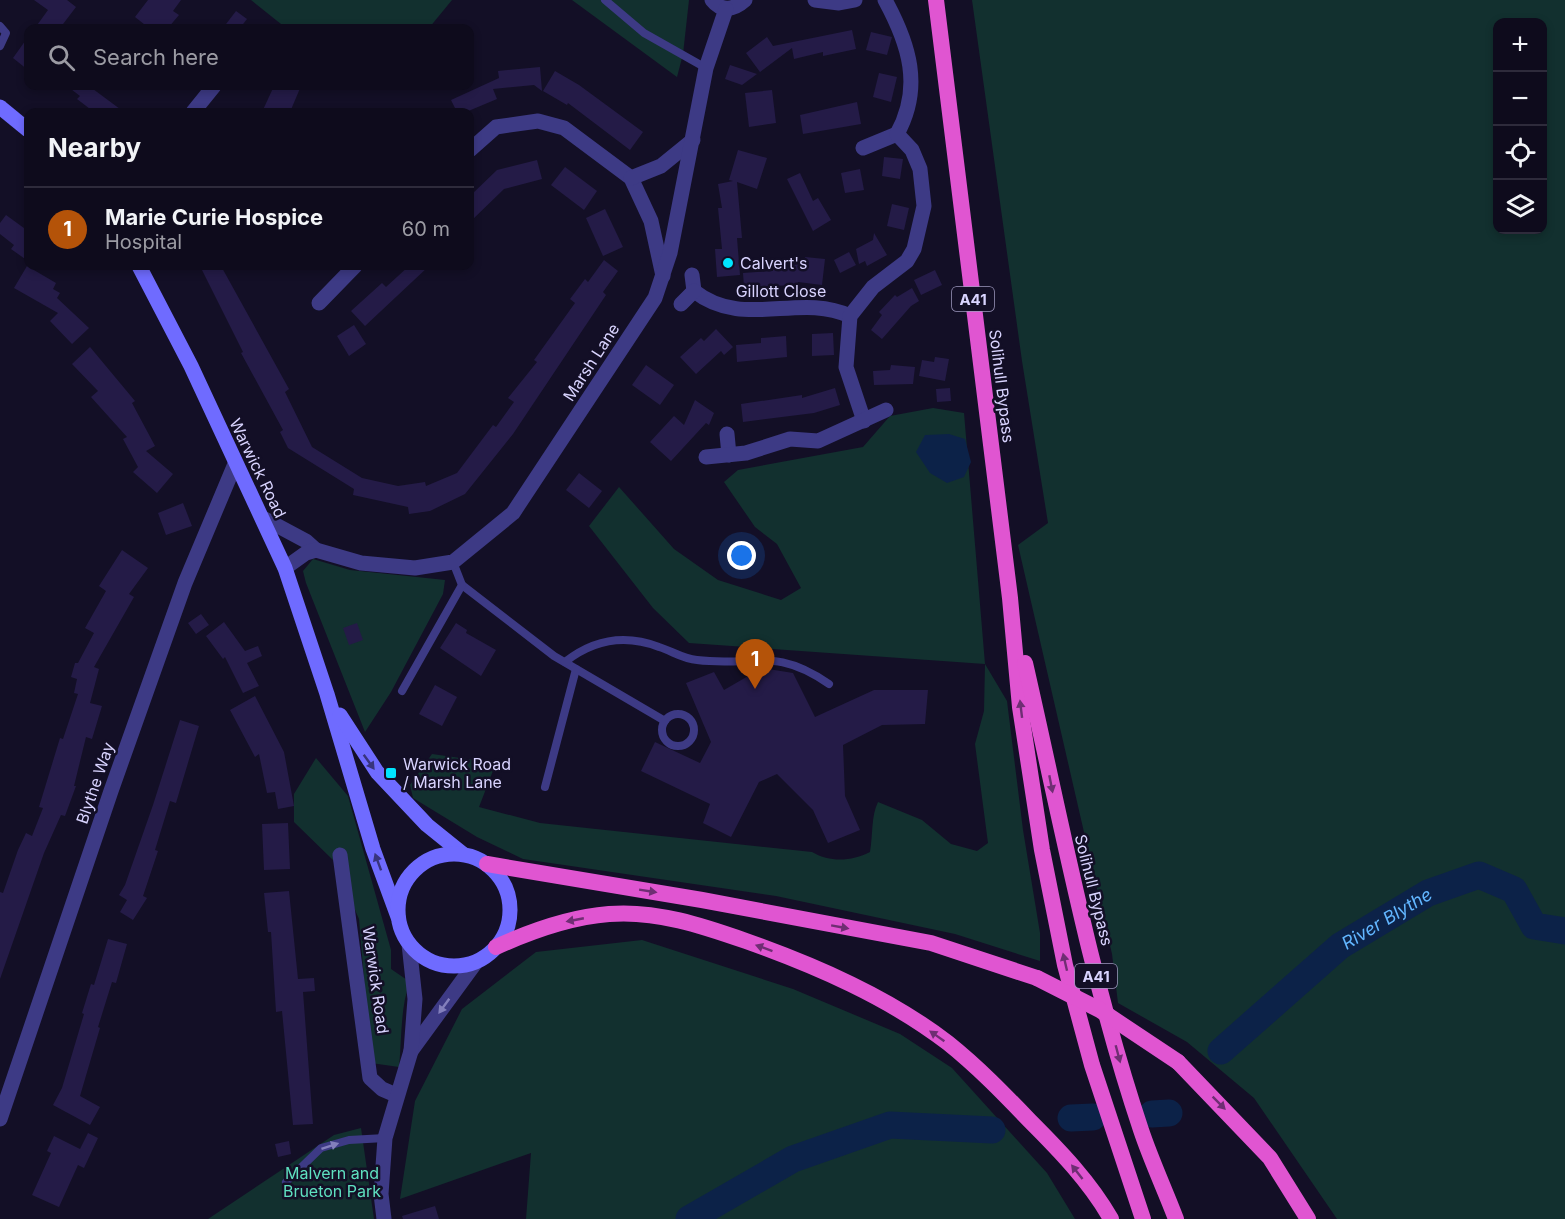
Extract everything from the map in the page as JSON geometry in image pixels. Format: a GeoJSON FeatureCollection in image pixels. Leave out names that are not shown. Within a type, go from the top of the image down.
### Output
{"type":"FeatureCollection","features":[{"type":"Feature","properties":{"kind":"highway","name":"Solihull Bypass"},"geometry":{"type":"LineString","coordinates":[[936,0],[1010,598],[1020,707],[1042,849],[1065,965],[1092,1065],[1143,1219]]}},
{"type":"Feature","properties":{"kind":"highway","name":"Solihull Bypass"},"geometry":{"type":"LineString","coordinates":[[1010,598],[1058,822],[1093,963],[1142,1132],[1176,1219]]}},
{"type":"Feature","properties":{"kind":"highway"},"geometry":{"type":"LineString","coordinates":[[487,864],[702,900],[931,943],[1036,978],[1100,1010],[1178,1062],[1270,1158],[1308,1219]]}},
{"type":"Feature","properties":{"kind":"highway"},"geometry":{"type":"LineString","coordinates":[[496,947],[554,924],[609,914],[662,916],[710,928],[790,957],[856,987],[912,1018],[948,1043],[989,1078],[1065,1156],[1111,1219]]}},
{"type":"Feature","properties":{"kind":"main road"},"geometry":{"type":"LineString","coordinates":[[0,107],[24,127]]}},
{"type":"Feature","properties":{"kind":"main road","name":"Warwick Road"},"geometry":{"type":"LineString","coordinates":[[141,270],[191,366],[285,568],[327,694],[373,849],[398,917]]}},
{"type":"Feature","properties":{"kind":"main road","name":"Warwick Road"},"geometry":{"type":"LineString","coordinates":[[327,694],[376,772],[427,825],[463,854]]}},
{"type":"Feature","properties":{"kind":"main road"},"geometry":{"type":"LineString","coordinates":[[463,854],[487,864],[500,877],[509,894],[511,913],[506,931],[496,947],[476,962],[458,966],[440,964],[423,956],[409,944],[398,917],[399,900],[404,883],[415,869],[437,856],[463,854]]}},
{"type":"Feature","properties":{"kind":"street"},"geometry":{"type":"LineString","coordinates":[[712,0],[716,5],[726,9],[737,7],[745,0]]}},
{"type":"Feature","properties":{"kind":"street"},"geometry":{"type":"LineString","coordinates":[[815,0],[839,3],[855,0]]}},
{"type":"Feature","properties":{"kind":"street"},"geometry":{"type":"LineString","coordinates":[[863,148],[897,134],[908,116],[912,84],[902,30],[885,0]]}},
{"type":"Feature","properties":{"kind":"street","name":"Marsh Lane"},"geometry":{"type":"LineString","coordinates":[[453,562],[513,513],[655,298],[670,253],[706,68],[726,9]]}},
{"type":"Feature","properties":{"kind":"street"},"geometry":{"type":"LineString","coordinates":[[196,108],[211,90]]}},
{"type":"Feature","properties":{"kind":"street"},"geometry":{"type":"LineString","coordinates":[[474,146],[496,127],[538,121],[564,128],[631,178],[651,221],[663,276]]}},
{"type":"Feature","properties":{"kind":"street"},"geometry":{"type":"LineString","coordinates":[[864,421],[846,367],[850,316],[873,287],[907,261],[914,249],[922,223],[924,206],[920,170],[912,150],[897,134]]}},
{"type":"Feature","properties":{"kind":"street"},"geometry":{"type":"LineString","coordinates":[[631,178],[661,166],[693,140]]}},
{"type":"Feature","properties":{"kind":"street"},"geometry":{"type":"LineString","coordinates":[[319,303],[351,270]]}},
{"type":"Feature","properties":{"kind":"street"},"geometry":{"type":"LineString","coordinates":[[681,304],[694,291],[692,275]]}},
{"type":"Feature","properties":{"kind":"street","name":"Gillott Close"},"geometry":{"type":"LineString","coordinates":[[694,291],[708,302],[731,310],[785,310],[812,306],[837,309],[850,316]]}},
{"type":"Feature","properties":{"kind":"street"},"geometry":{"type":"LineString","coordinates":[[706,457],[746,453],[790,439],[818,441],[886,410]]}},
{"type":"Feature","properties":{"kind":"street"},"geometry":{"type":"LineString","coordinates":[[727,434],[729,455]]}},
{"type":"Feature","properties":{"kind":"street","name":"Blythe Way"},"geometry":{"type":"LineString","coordinates":[[0,1119],[170,627],[235,464]]}},
{"type":"Feature","properties":{"kind":"street"},"geometry":{"type":"LineString","coordinates":[[263,518],[306,541],[316,550],[361,562],[415,568],[453,562]]}},
{"type":"Feature","properties":{"kind":"street"},"geometry":{"type":"LineString","coordinates":[[285,568],[306,553],[316,550]]}},
{"type":"Feature","properties":{"kind":"street","name":"Warwick Road"},"geometry":{"type":"LineString","coordinates":[[340,855],[370,1078],[382,1089],[396,1095]]}},
{"type":"Feature","properties":{"kind":"street","name":"Warwick Road"},"geometry":{"type":"LineString","coordinates":[[384,1219],[381,1194],[385,1138],[411,1051],[415,999],[409,944]]}},
{"type":"Feature","properties":{"kind":"street","name":"Warwick Road"},"geometry":{"type":"LineString","coordinates":[[411,1051],[476,962]]}},
{"type":"Feature","properties":{"kind":"lane"},"geometry":{"type":"LineString","coordinates":[[605,0],[644,33],[706,68]]}},
{"type":"Feature","properties":{"kind":"lane"},"geometry":{"type":"LineString","coordinates":[[0,26],[6,33],[0,46]]}},
{"type":"Feature","properties":{"kind":"lane"},"geometry":{"type":"LineString","coordinates":[[453,562],[462,585],[565,662],[665,721]]}},
{"type":"Feature","properties":{"kind":"lane"},"geometry":{"type":"LineString","coordinates":[[402,691],[462,585]]}},
{"type":"Feature","properties":{"kind":"lane"},"geometry":{"type":"LineString","coordinates":[[565,662],[592,645],[620,640],[640,640],[698,661],[780,660],[829,684]]}},
{"type":"Feature","properties":{"kind":"lane"},"geometry":{"type":"LineString","coordinates":[[545,787],[576,669]]}},
{"type":"Feature","properties":{"kind":"lane"},"geometry":{"type":"LineString","coordinates":[[286,1182],[321,1148],[349,1140],[385,1138]]}},
{"type":"Feature","properties":{"kind":"green space"},"geometry":{"type":"Polygon","coordinates":[[[251,0],[452,0],[432,24],[281,24],[251,0]]]}},
{"type":"Feature","properties":{"kind":"green space"},"geometry":{"type":"Polygon","coordinates":[[[572,0],[689,0],[683,54],[677,77],[572,0]]]}},
{"type":"Feature","properties":{"kind":"green space"},"geometry":{"type":"Polygon","coordinates":[[[972,0],[1565,0],[1565,1219],[1337,1219],[1254,1098],[1187,1042],[1118,1003],[1112,954],[1018,545],[1048,523],[1022,361],[972,0]]]}},
{"type":"Feature","properties":{"kind":"green space"},"geometry":{"type":"Polygon","coordinates":[[[933,408],[964,413],[985,664],[689,643],[653,608],[589,526],[619,487],[674,549],[718,580],[781,600],[801,588],[777,544],[755,527],[724,482],[738,470],[863,447],[890,416],[933,408]]]}},
{"type":"Feature","properties":{"kind":"green space"},"geometry":{"type":"Polygon","coordinates":[[[313,559],[350,570],[445,580],[443,594],[391,692],[365,732],[306,583],[303,571],[313,559]]]}},
{"type":"Feature","properties":{"kind":"green space"},"geometry":{"type":"Polygon","coordinates":[[[985,664],[1007,701],[1023,830],[1040,933],[1040,961],[955,934],[776,896],[523,859],[477,837],[413,798],[410,785],[432,754],[496,763],[479,807],[540,823],[812,852],[819,856],[841,860],[870,852],[873,819],[878,802],[922,820],[951,844],[977,851],[988,843],[975,744],[984,711],[985,664]]]}},
{"type":"Feature","properties":{"kind":"green space"},"geometry":{"type":"Polygon","coordinates":[[[316,758],[348,796],[391,950],[391,969],[410,982],[403,1012],[399,1067],[371,1063],[359,919],[333,860],[294,822],[294,794],[316,758]]]}},
{"type":"Feature","properties":{"kind":"green space"},"geometry":{"type":"Polygon","coordinates":[[[642,940],[793,989],[900,1034],[952,1068],[1047,1173],[1075,1219],[526,1219],[531,1153],[400,1199],[415,1101],[462,1009],[536,952],[642,940]]]}},
{"type":"Feature","properties":{"kind":"green space","name":"Malvern and Brueton Park"},"geometry":{"type":"Polygon","coordinates":[[[361,1128],[374,1219],[208,1219],[334,1135],[361,1128]]]}},
{"type":"Feature","properties":{"kind":"water"},"geometry":{"type":"Polygon","coordinates":[[[949,434],[965,439],[971,462],[964,477],[947,483],[930,473],[916,452],[925,435],[949,434]]]}},
{"type":"Feature","properties":{"kind":"building"},"geometry":{"type":"Polygon","coordinates":[[[34,0],[67,0],[76,7],[63,24],[38,24],[48,10],[34,0]]]}},
{"type":"Feature","properties":{"kind":"building"},"geometry":{"type":"Polygon","coordinates":[[[148,0],[181,0],[173,11],[179,15],[171,24],[144,24],[135,17],[148,0]]]}},
{"type":"Feature","properties":{"kind":"building"},"geometry":{"type":"Polygon","coordinates":[[[236,11],[247,19],[243,24],[226,24],[236,11]]]}},
{"type":"Feature","properties":{"kind":"building"},"geometry":{"type":"Polygon","coordinates":[[[852,30],[856,49],[823,56],[823,52],[794,59],[792,48],[760,72],[746,53],[767,37],[773,46],[852,30]]]}},
{"type":"Feature","properties":{"kind":"building"},"geometry":{"type":"Polygon","coordinates":[[[871,32],[892,37],[887,55],[866,50],[871,32]]]}},
{"type":"Feature","properties":{"kind":"building"},"geometry":{"type":"Polygon","coordinates":[[[24,43],[24,67],[13,58],[24,43]]]}},
{"type":"Feature","properties":{"kind":"building"},"geometry":{"type":"Polygon","coordinates":[[[730,65],[757,74],[742,85],[725,79],[730,65]]]}},
{"type":"Feature","properties":{"kind":"building"},"geometry":{"type":"Polygon","coordinates":[[[540,67],[542,91],[534,85],[493,89],[497,99],[474,109],[455,108],[451,100],[499,78],[498,71],[540,67]]]}},
{"type":"Feature","properties":{"kind":"building"},"geometry":{"type":"Polygon","coordinates":[[[555,71],[579,85],[643,132],[630,150],[568,103],[567,105],[543,91],[555,71]]]}},
{"type":"Feature","properties":{"kind":"building"},"geometry":{"type":"Polygon","coordinates":[[[879,73],[897,77],[891,102],[873,97],[879,73]]]}},
{"type":"Feature","properties":{"kind":"building"},"geometry":{"type":"Polygon","coordinates":[[[72,90],[94,90],[119,108],[89,108],[77,99],[80,96],[72,90]]]}},
{"type":"Feature","properties":{"kind":"building"},"geometry":{"type":"Polygon","coordinates":[[[272,90],[299,90],[292,108],[264,108],[272,90]]]}},
{"type":"Feature","properties":{"kind":"building"},"geometry":{"type":"Polygon","coordinates":[[[772,90],[776,123],[749,127],[745,93],[772,90]]]}},
{"type":"Feature","properties":{"kind":"building"},"geometry":{"type":"Polygon","coordinates":[[[857,102],[861,124],[803,134],[800,115],[857,102]]]}},
{"type":"Feature","properties":{"kind":"building"},"geometry":{"type":"Polygon","coordinates":[[[738,150],[767,158],[757,189],[737,182],[742,238],[737,238],[740,275],[717,277],[715,249],[722,249],[718,208],[722,208],[718,184],[733,181],[729,180],[738,150]]]}},
{"type":"Feature","properties":{"kind":"building"},"geometry":{"type":"Polygon","coordinates":[[[884,157],[903,159],[900,179],[882,176],[884,157]]]}},
{"type":"Feature","properties":{"kind":"building"},"geometry":{"type":"Polygon","coordinates":[[[537,160],[542,179],[504,189],[474,218],[474,192],[497,170],[537,160]]]}},
{"type":"Feature","properties":{"kind":"building"},"geometry":{"type":"Polygon","coordinates":[[[565,167],[597,191],[584,210],[551,185],[565,167]]]}},
{"type":"Feature","properties":{"kind":"building"},"geometry":{"type":"Polygon","coordinates":[[[860,169],[864,190],[845,193],[841,173],[860,169]]]}},
{"type":"Feature","properties":{"kind":"building"},"geometry":{"type":"Polygon","coordinates":[[[800,173],[813,201],[818,198],[831,220],[813,231],[787,179],[800,173]]]}},
{"type":"Feature","properties":{"kind":"building"},"geometry":{"type":"Polygon","coordinates":[[[892,204],[909,208],[904,230],[887,226],[892,204]]]}},
{"type":"Feature","properties":{"kind":"building"},"geometry":{"type":"Polygon","coordinates":[[[605,209],[623,247],[603,256],[586,218],[605,209]]]}},
{"type":"Feature","properties":{"kind":"building"},"geometry":{"type":"Polygon","coordinates":[[[6,215],[24,228],[24,258],[11,249],[14,245],[0,234],[0,223],[6,215]]]}},
{"type":"Feature","properties":{"kind":"building"},"geometry":{"type":"Polygon","coordinates":[[[874,233],[887,255],[867,266],[865,261],[859,264],[856,249],[873,240],[874,233]]]}},
{"type":"Feature","properties":{"kind":"building"},"geometry":{"type":"Polygon","coordinates":[[[849,252],[856,265],[840,273],[834,260],[849,252]]]}},
{"type":"Feature","properties":{"kind":"building"},"geometry":{"type":"Polygon","coordinates":[[[805,257],[825,259],[822,285],[798,282],[798,285],[744,287],[743,273],[773,271],[773,267],[804,264],[805,257]]]}},
{"type":"Feature","properties":{"kind":"building"},"geometry":{"type":"Polygon","coordinates":[[[604,260],[618,271],[603,292],[606,295],[513,434],[465,494],[430,511],[409,514],[408,507],[353,495],[354,489],[288,448],[280,432],[283,430],[241,353],[243,352],[202,270],[223,270],[289,389],[285,392],[312,447],[362,478],[398,486],[425,482],[426,486],[457,473],[493,425],[496,427],[514,402],[508,398],[537,362],[534,360],[575,303],[570,299],[585,279],[588,282],[604,260]]]}},
{"type":"Feature","properties":{"kind":"building"},"geometry":{"type":"Polygon","coordinates":[[[25,270],[34,270],[56,283],[53,289],[60,293],[57,298],[89,328],[72,344],[50,321],[58,313],[14,288],[25,270]]]}},
{"type":"Feature","properties":{"kind":"building"},"geometry":{"type":"Polygon","coordinates":[[[405,270],[425,270],[365,326],[351,311],[382,283],[386,287],[405,270]]]}},
{"type":"Feature","properties":{"kind":"building"},"geometry":{"type":"Polygon","coordinates":[[[935,270],[942,285],[921,295],[914,280],[935,270]]]}},
{"type":"Feature","properties":{"kind":"building"},"geometry":{"type":"Polygon","coordinates":[[[912,288],[919,301],[911,306],[882,339],[871,330],[882,315],[879,312],[895,295],[897,297],[912,288]]]}},
{"type":"Feature","properties":{"kind":"building"},"geometry":{"type":"Polygon","coordinates":[[[354,325],[366,344],[349,356],[337,336],[354,325]]]}},
{"type":"Feature","properties":{"kind":"building"},"geometry":{"type":"Polygon","coordinates":[[[716,329],[733,347],[724,355],[721,351],[696,374],[680,357],[701,338],[704,341],[716,329]]]}},
{"type":"Feature","properties":{"kind":"building"},"geometry":{"type":"Polygon","coordinates":[[[833,333],[834,355],[812,356],[812,334],[833,333]]]}},
{"type":"Feature","properties":{"kind":"building"},"geometry":{"type":"Polygon","coordinates":[[[786,336],[787,357],[737,362],[736,345],[761,343],[761,338],[786,336]]]}},
{"type":"Feature","properties":{"kind":"building"},"geometry":{"type":"Polygon","coordinates":[[[90,347],[135,401],[132,403],[155,446],[146,451],[173,474],[157,493],[133,472],[138,467],[123,439],[127,437],[91,397],[98,391],[72,364],[90,347]]]}},
{"type":"Feature","properties":{"kind":"building"},"geometry":{"type":"Polygon","coordinates":[[[935,357],[949,359],[945,381],[919,376],[922,360],[934,362],[935,357]]]}},
{"type":"Feature","properties":{"kind":"building"},"geometry":{"type":"Polygon","coordinates":[[[646,365],[674,385],[660,405],[632,385],[646,365]]]}},
{"type":"Feature","properties":{"kind":"building"},"geometry":{"type":"Polygon","coordinates":[[[891,365],[915,367],[913,384],[874,385],[873,371],[890,370],[891,365]]]}},
{"type":"Feature","properties":{"kind":"building"},"geometry":{"type":"Polygon","coordinates":[[[835,388],[840,405],[814,413],[743,422],[741,404],[802,395],[802,398],[835,388]]]}},
{"type":"Feature","properties":{"kind":"building"},"geometry":{"type":"Polygon","coordinates":[[[950,388],[951,401],[937,402],[936,389],[950,388]]]}},
{"type":"Feature","properties":{"kind":"building"},"geometry":{"type":"Polygon","coordinates":[[[695,400],[714,413],[709,425],[706,423],[671,461],[650,442],[674,416],[684,425],[695,400]]]}},
{"type":"Feature","properties":{"kind":"building"},"geometry":{"type":"Polygon","coordinates":[[[579,473],[602,491],[589,508],[566,490],[579,473]]]}},
{"type":"Feature","properties":{"kind":"building"},"geometry":{"type":"Polygon","coordinates":[[[183,503],[192,526],[166,535],[158,513],[183,503]]]}},
{"type":"Feature","properties":{"kind":"building"},"geometry":{"type":"Polygon","coordinates":[[[122,550],[148,568],[129,594],[134,597],[94,667],[99,669],[90,703],[102,706],[92,739],[86,737],[74,786],[76,786],[65,816],[61,815],[44,853],[0,979],[0,892],[3,893],[26,833],[32,836],[43,808],[39,807],[60,738],[63,739],[78,694],[74,693],[77,679],[71,677],[75,663],[78,663],[94,633],[85,628],[106,591],[99,586],[122,550]]]}},
{"type":"Feature","properties":{"kind":"building"},"geometry":{"type":"Polygon","coordinates":[[[201,614],[209,625],[196,634],[188,623],[201,614]]]}},
{"type":"Feature","properties":{"kind":"building"},"geometry":{"type":"Polygon","coordinates":[[[224,622],[245,651],[258,646],[262,656],[247,663],[259,686],[243,693],[225,657],[223,659],[206,636],[224,622]]]}},
{"type":"Feature","properties":{"kind":"building"},"geometry":{"type":"Polygon","coordinates":[[[357,623],[363,640],[349,645],[343,628],[357,623]]]}},
{"type":"Feature","properties":{"kind":"building"},"geometry":{"type":"Polygon","coordinates":[[[456,623],[467,630],[466,633],[496,650],[481,676],[440,648],[456,623]]]}},
{"type":"Feature","properties":{"kind":"building"},"geometry":{"type":"Polygon","coordinates":[[[762,668],[793,673],[815,717],[874,690],[928,690],[925,724],[882,725],[843,745],[845,796],[860,830],[828,843],[813,810],[777,774],[759,782],[731,837],[703,823],[710,804],[641,771],[655,742],[700,763],[711,742],[686,683],[714,672],[724,690],[762,668]]]}},
{"type":"Feature","properties":{"kind":"building"},"geometry":{"type":"Polygon","coordinates":[[[435,685],[457,697],[442,726],[419,714],[435,685]]]}},
{"type":"Feature","properties":{"kind":"building"},"geometry":{"type":"Polygon","coordinates":[[[255,696],[284,752],[294,806],[278,809],[275,792],[267,793],[259,754],[255,757],[230,710],[255,696]]]}},
{"type":"Feature","properties":{"kind":"building"},"geometry":{"type":"Polygon","coordinates":[[[180,720],[199,726],[176,803],[170,801],[155,850],[158,851],[143,896],[147,898],[133,920],[120,912],[127,900],[119,895],[125,885],[153,805],[180,720]]]}},
{"type":"Feature","properties":{"kind":"building"},"geometry":{"type":"Polygon","coordinates":[[[288,823],[290,869],[264,870],[262,824],[288,823]]]}},
{"type":"Feature","properties":{"kind":"building"},"geometry":{"type":"Polygon","coordinates":[[[289,891],[298,979],[314,978],[315,991],[303,992],[313,1124],[293,1125],[282,1011],[276,1012],[271,932],[268,932],[264,893],[289,891]]]}},
{"type":"Feature","properties":{"kind":"building"},"geometry":{"type":"Polygon","coordinates":[[[108,939],[127,944],[116,983],[112,982],[98,1027],[100,1028],[80,1096],[100,1107],[90,1125],[53,1105],[62,1088],[84,1014],[82,1013],[91,984],[94,985],[108,939]]]}},
{"type":"Feature","properties":{"kind":"building"},"geometry":{"type":"Polygon","coordinates":[[[88,1133],[98,1138],[84,1168],[78,1165],[59,1207],[32,1195],[51,1153],[47,1151],[54,1136],[80,1149],[88,1133]]]}},
{"type":"Feature","properties":{"kind":"building"},"geometry":{"type":"Polygon","coordinates":[[[289,1141],[291,1154],[278,1157],[275,1144],[289,1141]]]}},
{"type":"Feature","properties":{"kind":"building"},"geometry":{"type":"Polygon","coordinates":[[[435,1206],[439,1219],[403,1219],[402,1216],[435,1206]]]}},
{"type":"Feature","properties":{"kind":"waterway","name":"River Blythe"},"geometry":{"type":"LineString","coordinates":[[1221,1051],[1340,946],[1428,893],[1479,875],[1514,890],[1534,926],[1565,931]]}},
{"type":"Feature","properties":{"kind":"waterway"},"geometry":{"type":"LineString","coordinates":[[1152,1114],[1169,1113]]}},
{"type":"Feature","properties":{"kind":"waterway"},"geometry":{"type":"LineString","coordinates":[[1071,1118],[1093,1117]]}},
{"type":"Feature","properties":{"kind":"waterway"},"geometry":{"type":"LineString","coordinates":[[689,1219],[793,1159],[890,1125],[992,1130]]}},
{"type":"Feature","properties":{"kind":"place","name":"Calvert's"},"geometry":{"type":"Point","coordinates":[728,263]}},
{"type":"Feature","properties":{"kind":"place","name":"Marie Curie Hospice"},"geometry":{"type":"Point","coordinates":[755,689]}},
{"type":"Feature","properties":{"kind":"place","name":"Warwick Road / Marsh Lane"},"geometry":{"type":"Point","coordinates":[391,773]}}]}
